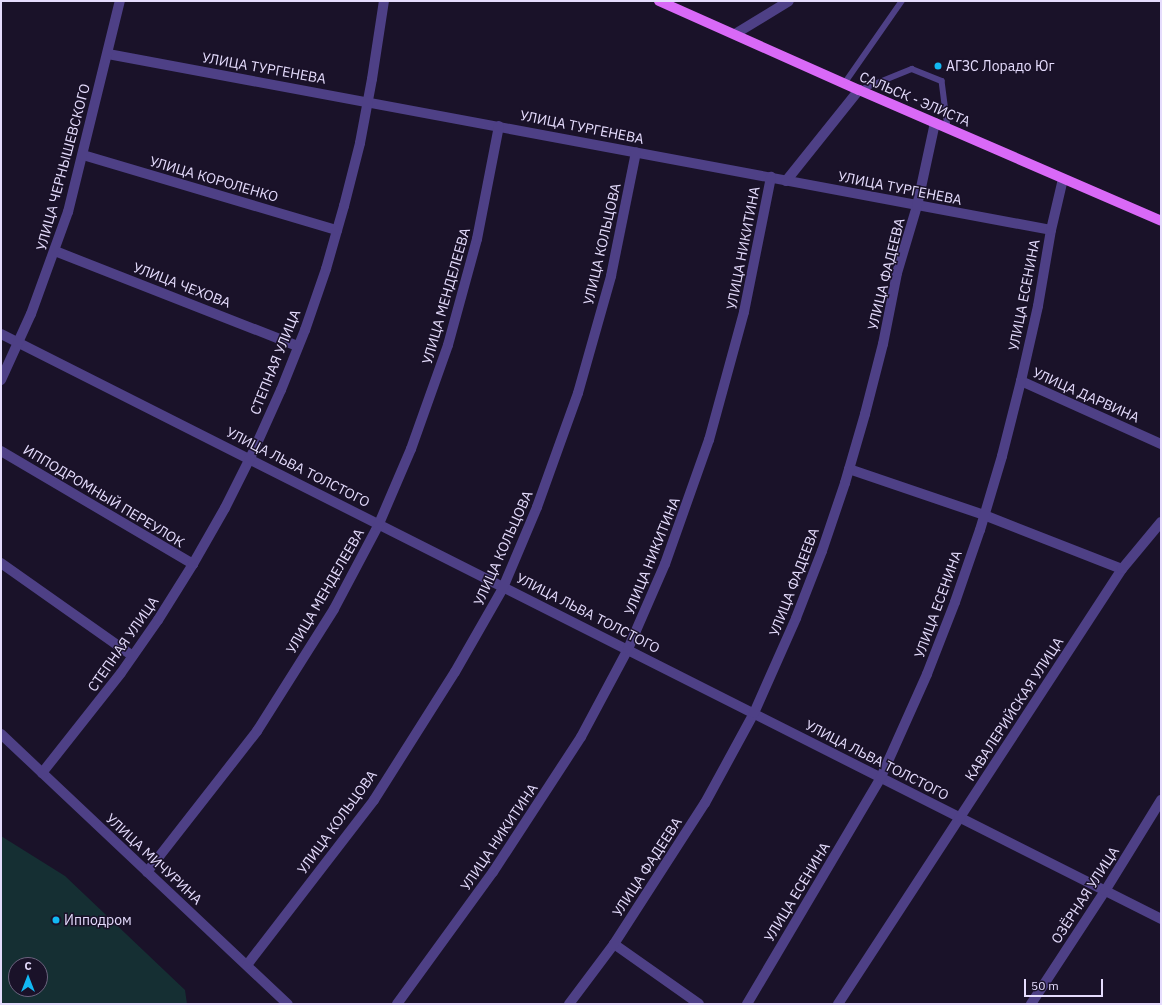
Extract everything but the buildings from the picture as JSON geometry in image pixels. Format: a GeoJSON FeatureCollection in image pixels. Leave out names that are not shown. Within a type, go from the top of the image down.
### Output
{"type":"FeatureCollection","features":[{"type":"Feature","properties":{"kind":"main road","name":"САЛЬСК - ЭЛИСТА"},"geometry":{"type":"LineString","coordinates":[[659,1],[844,84],[1161,221]]}},
{"type":"Feature","properties":{"kind":"street","name":"УЛИЦА ЧЕРНЫШЕВСКОГО"},"geometry":{"type":"LineString","coordinates":[[1,380],[19,342],[55,250],[83,155],[120,1]]}},
{"type":"Feature","properties":{"kind":"street","name":"СТЕПНАЯ УЛИЦА"},"geometry":{"type":"LineString","coordinates":[[42,773],[82,725],[133,656],[193,564],[225,508],[280,390],[298,346],[326,268],[337,230],[360,143],[384,1]]}},
{"type":"Feature","properties":{"kind":"street"},"geometry":{"type":"LineString","coordinates":[[735,34],[789,1]]}},
{"type":"Feature","properties":{"kind":"street","name":"УЛИЦА ТУРГЕНЕВА"},"geometry":{"type":"LineString","coordinates":[[108,54],[368,101],[917,206],[1051,230]]}},
{"type":"Feature","properties":{"kind":"street"},"geometry":{"type":"LineString","coordinates":[[786,181],[859,90]]}},
{"type":"Feature","properties":{"kind":"street","name":"УЛИЦА ФАДЕЕВА"},"geometry":{"type":"LineString","coordinates":[[569,1004],[614,944],[705,803],[754,713],[799,610],[822,551],[849,469],[883,344],[897,273],[917,206],[935,123]]}},
{"type":"Feature","properties":{"kind":"street","name":"УЛИЦА МЕНДЕЛЕЕВА"},"geometry":{"type":"LineString","coordinates":[[147,872],[257,731],[334,610],[379,524],[411,449],[450,338],[477,239],[499,126]]}},
{"type":"Feature","properties":{"kind":"street","name":"УЛИЦА КОЛЬЦОВА"},"geometry":{"type":"LineString","coordinates":[[247,965],[374,800],[455,672],[504,587],[537,507],[580,386],[611,276],[636,152]]}},
{"type":"Feature","properties":{"kind":"street","name":"УЛИЦА КОРОЛЕНКО"},"geometry":{"type":"LineString","coordinates":[[83,155],[337,230]]}},
{"type":"Feature","properties":{"kind":"street","name":"УЛИЦА НИКИТИНА"},"geometry":{"type":"LineString","coordinates":[[398,1004],[506,853],[581,737],[628,649],[667,558],[709,440],[744,312],[771,177]]}},
{"type":"Feature","properties":{"kind":"street","name":"УЛИЦА ЕСЕНИНА"},"geometry":{"type":"LineString","coordinates":[[747,1004],[881,777],[927,674],[955,602],[984,515],[1021,381],[1038,306],[1051,230],[1064,179]]}},
{"type":"Feature","properties":{"kind":"street","name":"УЛИЦА ЧЕХОВА"},"geometry":{"type":"LineString","coordinates":[[55,250],[298,346]]}},
{"type":"Feature","properties":{"kind":"street","name":"УЛИЦА ЛЬВА ТОЛСТОГО"},"geometry":{"type":"LineString","coordinates":[[1,334],[1161,919]]}},
{"type":"Feature","properties":{"kind":"street","name":"УЛИЦА ДАРВИНА"},"geometry":{"type":"LineString","coordinates":[[1021,381],[1161,444]]}},
{"type":"Feature","properties":{"kind":"street","name":"ИППОДРОМНЫЙ ПЕРЕУЛОК"},"geometry":{"type":"LineString","coordinates":[[1,451],[193,564]]}},
{"type":"Feature","properties":{"kind":"street"},"geometry":{"type":"LineString","coordinates":[[849,469],[984,515],[1122,569]]}},
{"type":"Feature","properties":{"kind":"street","name":"КАВАЛЕРИЙСКАЯ УЛИЦА"},"geometry":{"type":"LineString","coordinates":[[838,1004],[1122,569],[1161,522]]}},
{"type":"Feature","properties":{"kind":"street"},"geometry":{"type":"LineString","coordinates":[[1,563],[133,656]]}},
{"type":"Feature","properties":{"kind":"street","name":"УЛИЦА МИЧУРИНА"},"geometry":{"type":"LineString","coordinates":[[1,734],[288,1004]]}},
{"type":"Feature","properties":{"kind":"street","name":"ОЗЁРНАЯ УЛИЦА"},"geometry":{"type":"LineString","coordinates":[[1031,1004],[1105,891],[1161,800]]}},
{"type":"Feature","properties":{"kind":"street"},"geometry":{"type":"LineString","coordinates":[[614,944],[699,1004]]}},
{"type":"Feature","properties":{"kind":"lane"},"geometry":{"type":"LineString","coordinates":[[844,84],[902,1]]}},
{"type":"Feature","properties":{"kind":"lane"},"geometry":{"type":"LineString","coordinates":[[859,90],[912,69],[942,81],[948,128]]}},
{"type":"Feature","properties":{"kind":"green space","name":"Ипподром"},"geometry":{"type":"Polygon","coordinates":[[[1,836],[65,876],[185,990],[187,1004],[1,1004],[1,836]]]}},
{"type":"Feature","properties":{"kind":"place","name":"АГЗС Лорадо Юг"},"geometry":{"type":"Point","coordinates":[938,66]}},
{"type":"Feature","properties":{"kind":"place","name":"Ипподром"},"geometry":{"type":"Point","coordinates":[56,920]}}]}
